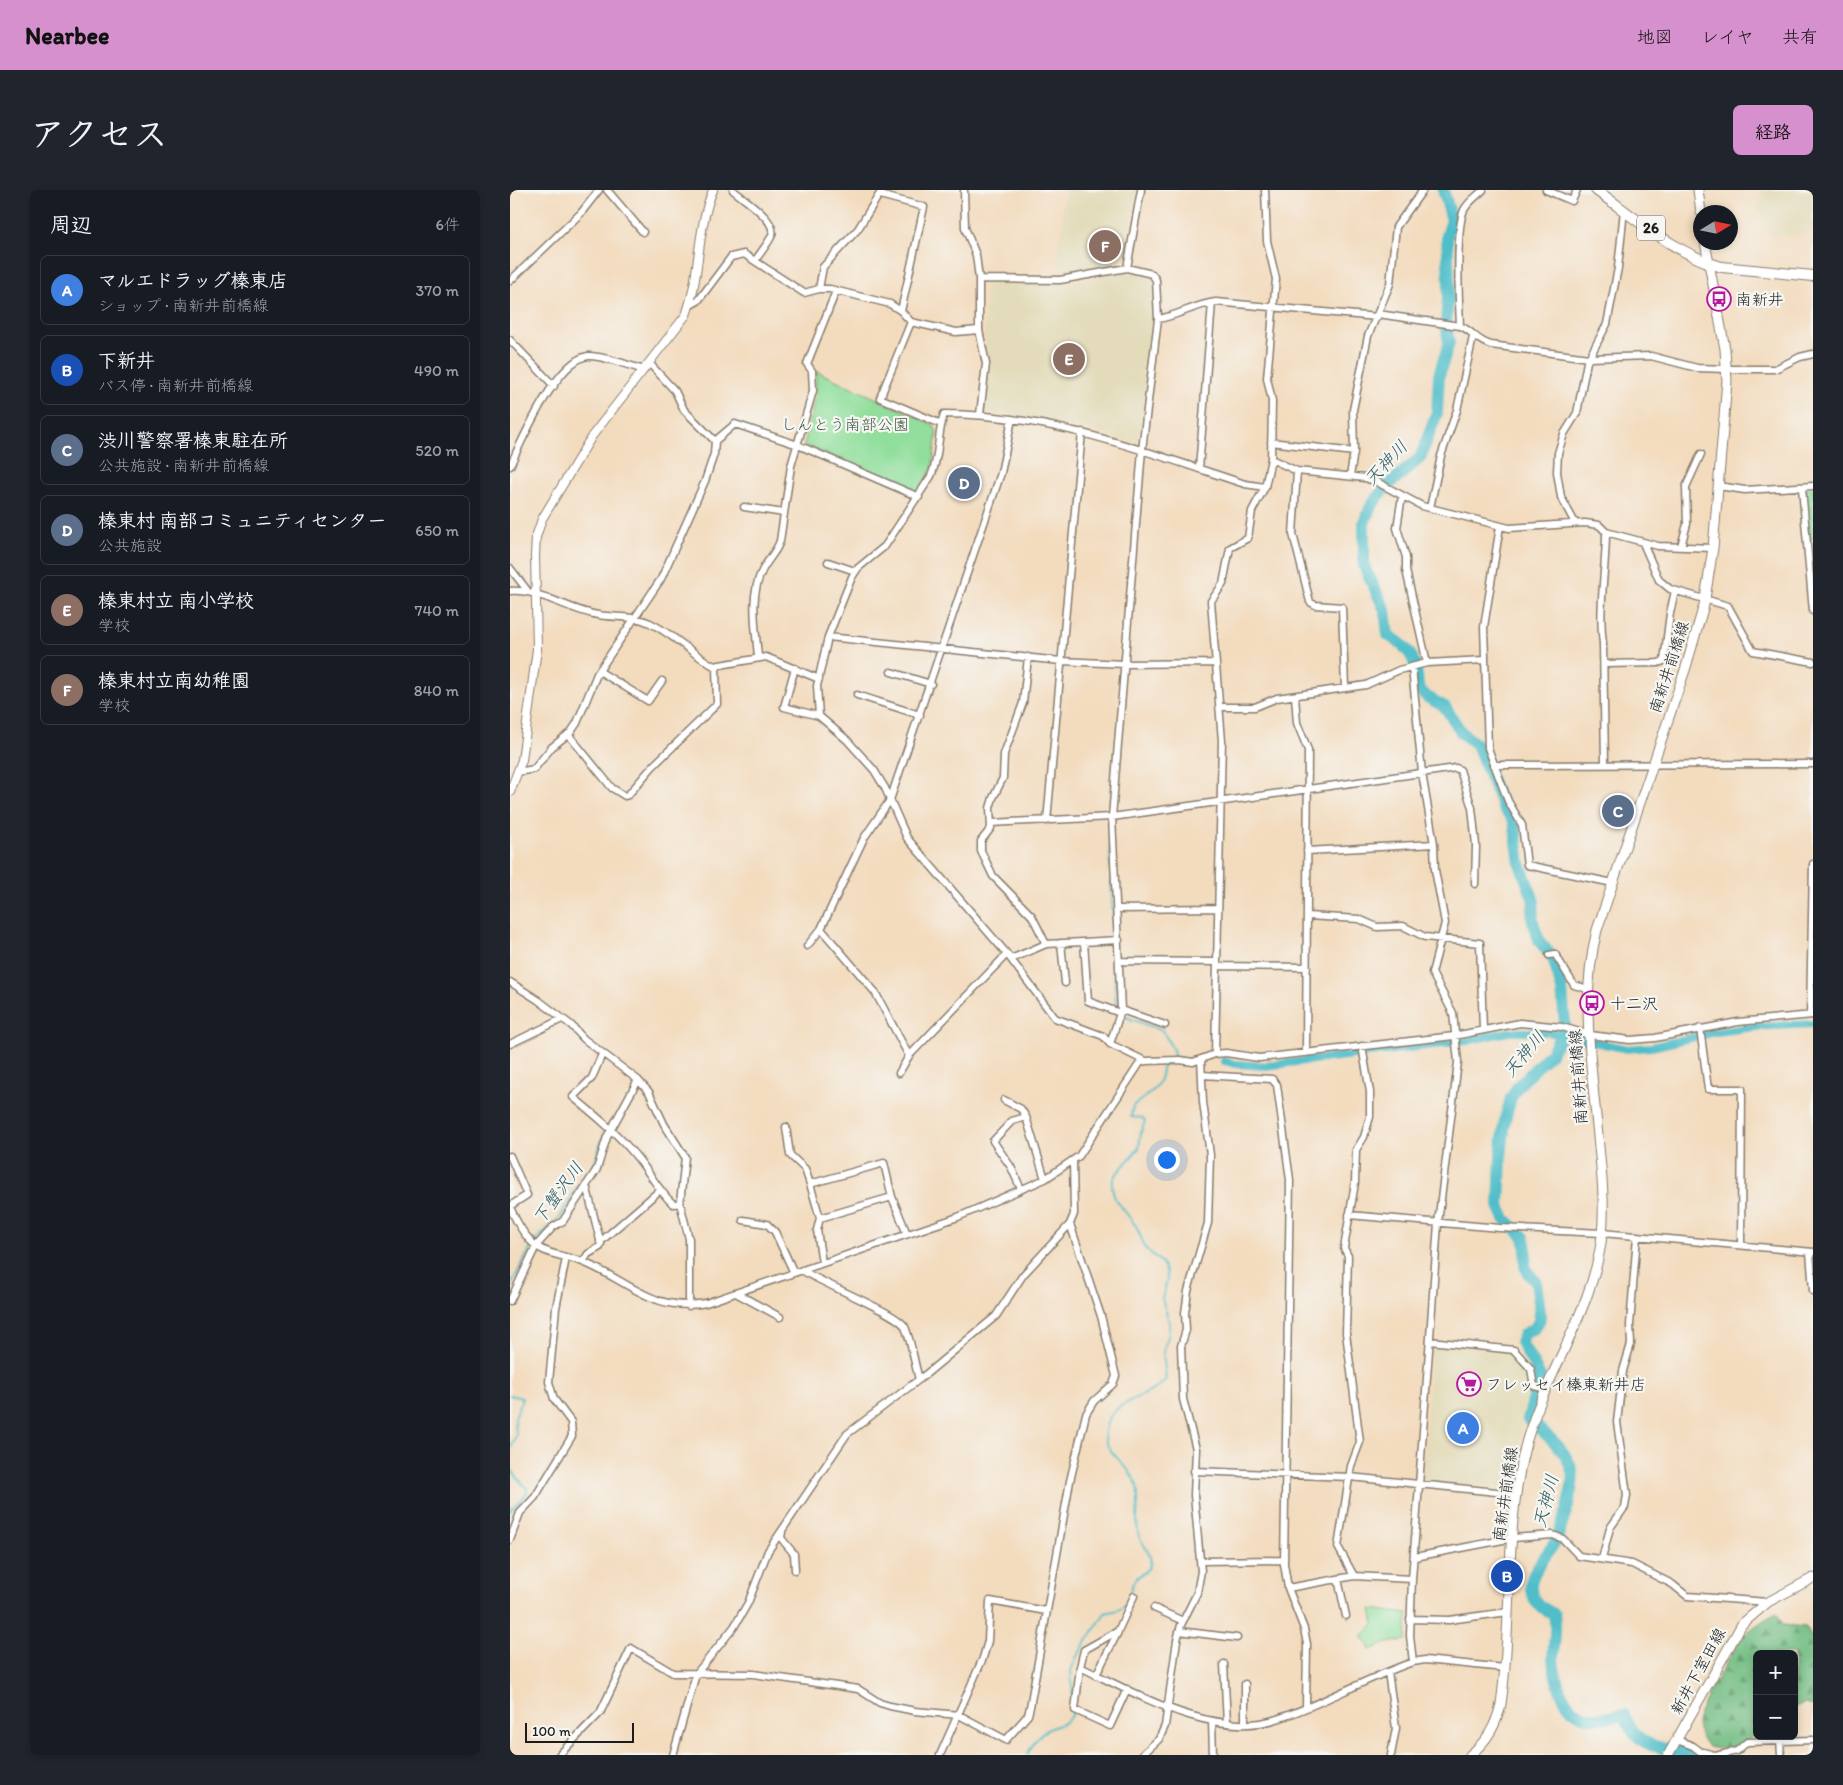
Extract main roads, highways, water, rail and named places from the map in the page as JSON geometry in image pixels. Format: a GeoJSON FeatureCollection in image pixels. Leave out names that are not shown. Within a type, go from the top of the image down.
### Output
{"type":"FeatureCollection","features":[{"type":"Feature","properties":{"kind":"main road","name":"26"},"geometry":{"type":"LineString","coordinates":[[1596,190],[1684,251],[1708,262],[1722,267],[1813,276]]}},
{"type":"Feature","properties":{"kind":"main road"},"geometry":{"type":"LineString","coordinates":[[1698,190],[1699,205]]}},
{"type":"Feature","properties":{"kind":"main road","name":"南新井前橋線"},"geometry":{"type":"LineString","coordinates":[[1470,1755],[1487,1738],[1496,1721],[1501,1704],[1516,1494],[1527,1439],[1593,1277],[1602,1233],[1602,1186],[1588,989],[1593,946],[1686,667],[1705,599],[1713,548],[1726,369],[1706,250]]}},
{"type":"Feature","properties":{"kind":"main road","name":"新井下室田線"},"geometry":{"type":"LineString","coordinates":[[1668,1755],[1742,1624],[1768,1602],[1813,1578]]}},
{"type":"Feature","properties":{"kind":"waterway","name":"天神川"},"geometry":{"type":"LineString","coordinates":[[1443,190],[1452,220],[1447,235],[1449,283],[1446,324],[1449,343],[1439,375],[1437,413],[1420,458],[1385,488],[1371,506],[1364,523],[1364,566],[1385,610],[1388,635],[1403,645],[1412,657],[1418,688],[1427,697],[1445,707],[1462,733],[1477,745],[1503,807],[1514,820],[1520,864],[1534,901],[1532,918],[1540,942],[1553,958],[1562,990],[1565,1024],[1563,1032],[1551,1053],[1518,1086],[1511,1098],[1505,1120],[1501,1157],[1499,1206],[1505,1219],[1524,1237],[1526,1250],[1525,1266],[1536,1282],[1539,1303],[1540,1319],[1535,1328],[1524,1334],[1521,1342],[1540,1376],[1528,1419],[1560,1448],[1569,1463],[1573,1477],[1567,1507],[1558,1536],[1532,1579],[1532,1595],[1539,1605],[1554,1614],[1554,1668],[1560,1690],[1568,1704],[1579,1714],[1590,1718],[1624,1715],[1635,1734],[1648,1744],[1664,1749],[1685,1752],[1689,1755]]}},
{"type":"Feature","properties":{"kind":"waterway"},"geometry":{"type":"LineString","coordinates":[[1109,824],[1116,1008]]}},
{"type":"Feature","properties":{"kind":"waterway"},"geometry":{"type":"LineString","coordinates":[[1122,1013],[1126,1017],[1163,1031],[1174,1052],[1173,1058]]}},
{"type":"Feature","properties":{"kind":"waterway"},"geometry":{"type":"LineString","coordinates":[[1224,1061],[1235,1064],[1265,1066],[1466,1041],[1508,1032],[1548,1032],[1627,1049],[1652,1047],[1711,1033],[1754,1027],[1813,1024]]}},
{"type":"Feature","properties":{"kind":"waterway"},"geometry":{"type":"LineString","coordinates":[[1073,1703],[1071,1671],[1076,1658],[1105,1613],[1120,1609],[1126,1605],[1133,1583],[1147,1570],[1151,1560],[1137,1530],[1138,1489],[1136,1483],[1132,1475],[1109,1447],[1105,1439],[1105,1431],[1108,1421],[1120,1407],[1153,1390],[1166,1379],[1163,1352],[1169,1333],[1169,1321],[1162,1299],[1167,1280],[1166,1271],[1162,1263],[1146,1249],[1136,1226],[1114,1197],[1112,1185],[1114,1177],[1139,1148],[1141,1132],[1145,1121],[1142,1118],[1131,1117],[1133,1106],[1153,1090],[1159,1081],[1162,1068],[1168,1063]]}},
{"type":"Feature","properties":{"kind":"waterway","name":"下蟹沢川"},"geometry":{"type":"LineString","coordinates":[[535,1241],[561,1216],[574,1192],[593,1168],[603,1136]]}},
{"type":"Feature","properties":{"kind":"waterway","name":"下蟹沢川"},"geometry":{"type":"LineString","coordinates":[[510,1287],[532,1245]]}},
{"type":"Feature","properties":{"kind":"waterway","name":"下蟹沢川"},"geometry":{"type":"LineString","coordinates":[[510,1395],[522,1398],[515,1418],[516,1436],[510,1450]]}},
{"type":"Feature","properties":{"kind":"waterway","name":"下蟹沢川"},"geometry":{"type":"LineString","coordinates":[[510,1468],[527,1489],[527,1493],[510,1511]]}},
{"type":"Feature","properties":{"kind":"waterway"},"geometry":{"type":"LineString","coordinates":[[1027,1755],[1044,1731],[1064,1723],[1071,1716],[1073,1710]]}},
{"type":"Feature","properties":{"kind":"place","name":"榛東村立南幼稚園"},"geometry":{"type":"Point","coordinates":[1105,246]}},
{"type":"Feature","properties":{"kind":"place","name":"南新井"},"geometry":{"type":"Point","coordinates":[1719,299]}},
{"type":"Feature","properties":{"kind":"place","name":"榛東村立 南小学校"},"geometry":{"type":"Point","coordinates":[1069,359]}},
{"type":"Feature","properties":{"kind":"place","name":"榛東村 南部コミュニティセンター"},"geometry":{"type":"Point","coordinates":[964,483]}},
{"type":"Feature","properties":{"kind":"place","name":"渋川警察署榛東駐在所"},"geometry":{"type":"Point","coordinates":[1618,811]}},
{"type":"Feature","properties":{"kind":"place","name":"十二沢"},"geometry":{"type":"Point","coordinates":[1592,1003]}},
{"type":"Feature","properties":{"kind":"place","name":"フレッセイ榛東新井店"},"geometry":{"type":"Point","coordinates":[1469,1384]}},
{"type":"Feature","properties":{"kind":"place","name":"マルエドラッグ榛東店"},"geometry":{"type":"Point","coordinates":[1463,1428]}},
{"type":"Feature","properties":{"kind":"place","name":"下新井"},"geometry":{"type":"Point","coordinates":[1507,1576]}},
{"type":"Feature","properties":{"kind":"park label","name":"しんとう南部公園"},"geometry":{"type":"Point","coordinates":[845,424]}}]}
